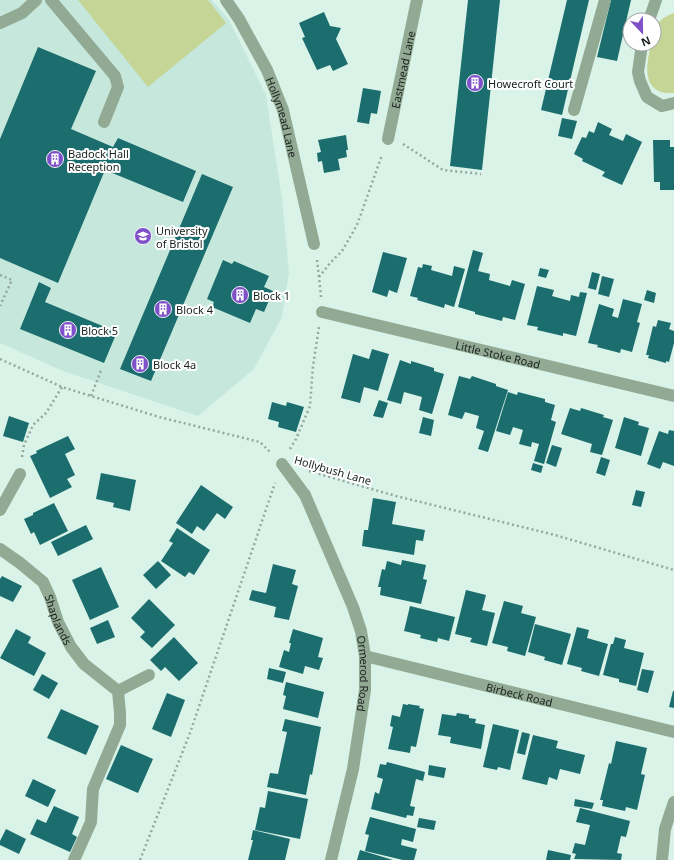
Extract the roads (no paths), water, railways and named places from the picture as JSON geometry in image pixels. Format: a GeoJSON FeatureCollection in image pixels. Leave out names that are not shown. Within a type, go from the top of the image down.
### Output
{"type":"FeatureCollection","features":[{"type":"Feature","properties":{"kind":"street"},"geometry":{"type":"LineString","coordinates":[[0,23],[22,13],[36,0]]}},
{"type":"Feature","properties":{"kind":"street"},"geometry":{"type":"LineString","coordinates":[[51,0],[115,76],[118,87],[104,122]]}},
{"type":"Feature","properties":{"kind":"street","name":"Hollymead Lane"},"geometry":{"type":"LineString","coordinates":[[226,0],[239,19],[267,70],[283,110],[314,244]]}},
{"type":"Feature","properties":{"kind":"street","name":"Eastmead Lane"},"geometry":{"type":"LineString","coordinates":[[389,137],[417,0]]}},
{"type":"Feature","properties":{"kind":"street"},"geometry":{"type":"LineString","coordinates":[[574,110],[605,0]]}},
{"type":"Feature","properties":{"kind":"street"},"geometry":{"type":"LineString","coordinates":[[652,12],[656,0]]}},
{"type":"Feature","properties":{"kind":"street"},"geometry":{"type":"LineString","coordinates":[[641,52],[638,72],[647,97],[662,106],[674,103]]}},
{"type":"Feature","properties":{"kind":"street","name":"Little Stoke Road"},"geometry":{"type":"LineString","coordinates":[[322,312],[674,396]]}},
{"type":"Feature","properties":{"kind":"street","name":"Ormerod Road"},"geometry":{"type":"LineString","coordinates":[[282,464],[305,495],[353,607],[361,631],[365,656],[365,690],[354,762],[331,860]]}},
{"type":"Feature","properties":{"kind":"street"},"geometry":{"type":"LineString","coordinates":[[0,510],[20,474]]}},
{"type":"Feature","properties":{"kind":"street","name":"Shaplands"},"geometry":{"type":"LineString","coordinates":[[0,549],[43,582],[50,597],[58,622],[71,647],[84,664],[118,691]]}},
{"type":"Feature","properties":{"kind":"street","name":"Birbeck Road"},"geometry":{"type":"LineString","coordinates":[[365,656],[674,732]]}},
{"type":"Feature","properties":{"kind":"street"},"geometry":{"type":"LineString","coordinates":[[74,860],[91,822],[93,789],[120,724],[118,691],[149,675]]}},
{"type":"Feature","properties":{"kind":"street"},"geometry":{"type":"LineString","coordinates":[[662,860],[665,829],[674,802]]}},
{"type":"Feature","properties":{"kind":"place","name":"Howecroft Court"},"geometry":{"type":"Point","coordinates":[475,83]}},
{"type":"Feature","properties":{"kind":"place","name":"Badock Hall Reception"},"geometry":{"type":"Point","coordinates":[55,159]}},
{"type":"Feature","properties":{"kind":"place","name":"University of Bristol"},"geometry":{"type":"Point","coordinates":[143,236]}},
{"type":"Feature","properties":{"kind":"place","name":"Block 1"},"geometry":{"type":"Point","coordinates":[240,295]}},
{"type":"Feature","properties":{"kind":"place","name":"Block 4"},"geometry":{"type":"Point","coordinates":[163,309]}},
{"type":"Feature","properties":{"kind":"place","name":"Block 5"},"geometry":{"type":"Point","coordinates":[68,330]}},
{"type":"Feature","properties":{"kind":"place","name":"Block 4a"},"geometry":{"type":"Point","coordinates":[140,364]}}]}
